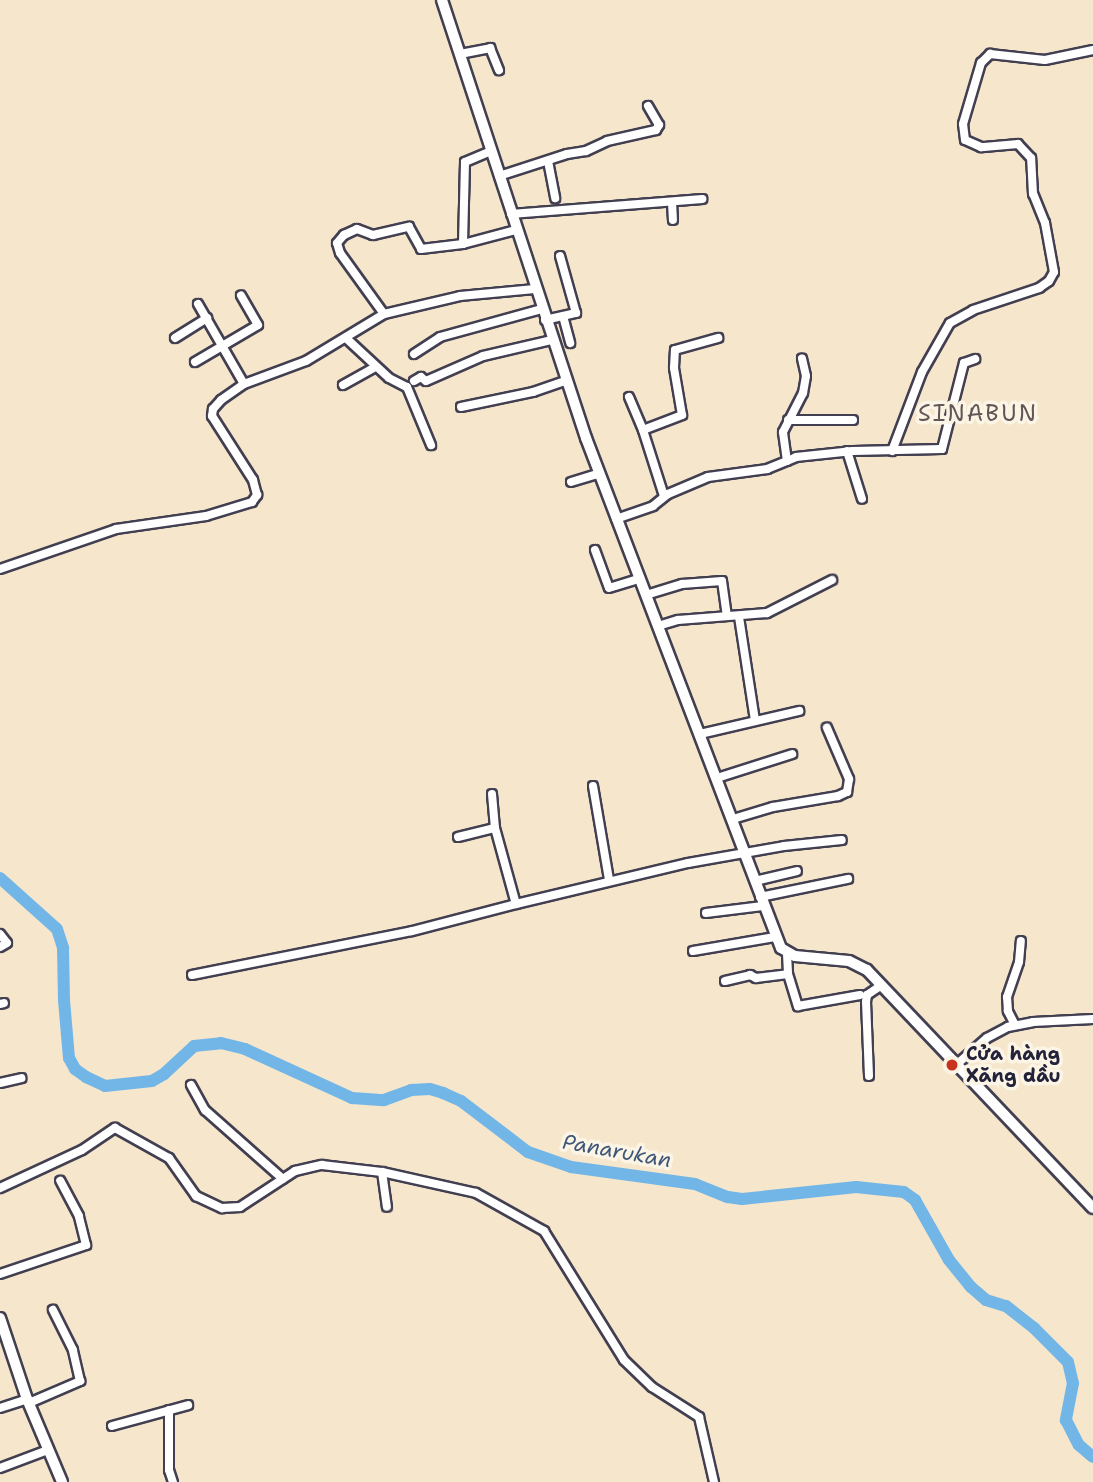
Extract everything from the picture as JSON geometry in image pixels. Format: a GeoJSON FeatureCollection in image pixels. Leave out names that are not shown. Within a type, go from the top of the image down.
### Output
{"type":"FeatureCollection","features":[{"type":"Feature","properties":{"kind":"street"},"geometry":{"type":"LineString","coordinates":[[442,0],[534,289],[598,474],[733,819],[775,937],[787,954],[788,974],[798,1006],[860,995]]}},
{"type":"Feature","properties":{"kind":"street"},"geometry":{"type":"LineString","coordinates":[[460,54],[489,48],[499,70]]}},
{"type":"Feature","properties":{"kind":"street"},"geometry":{"type":"LineString","coordinates":[[892,451],[922,372],[950,323],[960,316],[1039,288],[1049,281],[1054,272],[1045,223],[1033,194],[1031,158],[1018,144],[972,146],[962,132],[981,64],[990,54],[1045,60],[1093,50]]}},
{"type":"Feature","properties":{"kind":"street"},"geometry":{"type":"LineString","coordinates":[[499,176],[607,141],[656,130],[659,125],[648,106]]}},
{"type":"Feature","properties":{"kind":"street"},"geometry":{"type":"LineString","coordinates":[[463,244],[465,162],[491,152]]}},
{"type":"Feature","properties":{"kind":"street"},"geometry":{"type":"LineString","coordinates":[[548,161],[555,198]]}},
{"type":"Feature","properties":{"kind":"street"},"geometry":{"type":"LineString","coordinates":[[511,214],[702,199]]}},
{"type":"Feature","properties":{"kind":"street"},"geometry":{"type":"LineString","coordinates":[[672,202],[673,220]]}},
{"type":"Feature","properties":{"kind":"street"},"geometry":{"type":"LineString","coordinates":[[384,314],[340,253],[338,239],[357,229],[373,235],[409,227],[419,249],[463,244],[516,230]]}},
{"type":"Feature","properties":{"kind":"street"},"geometry":{"type":"LineString","coordinates":[[414,354],[440,337],[543,315],[563,316],[576,311],[560,256]]}},
{"type":"Feature","properties":{"kind":"street"},"geometry":{"type":"LineString","coordinates":[[0,569],[116,529],[206,516],[252,502],[257,495],[253,480],[212,416],[215,404],[244,384],[306,362],[384,314],[460,296],[534,289]]}},
{"type":"Feature","properties":{"kind":"street"},"geometry":{"type":"LineString","coordinates":[[195,362],[258,325],[241,295]]}},
{"type":"Feature","properties":{"kind":"street"},"geometry":{"type":"LineString","coordinates":[[198,304],[244,384]]}},
{"type":"Feature","properties":{"kind":"street"},"geometry":{"type":"LineString","coordinates":[[563,316],[570,343]]}},
{"type":"Feature","properties":{"kind":"street"},"geometry":{"type":"LineString","coordinates":[[175,338],[207,318]]}},
{"type":"Feature","properties":{"kind":"street"},"geometry":{"type":"LineString","coordinates":[[643,430],[682,415],[674,368],[675,350],[718,338]]}},
{"type":"Feature","properties":{"kind":"street"},"geometry":{"type":"LineString","coordinates":[[347,339],[376,367],[396,383],[407,387],[431,445]]}},
{"type":"Feature","properties":{"kind":"street"},"geometry":{"type":"LineString","coordinates":[[414,381],[421,377],[426,381],[482,356],[552,340]]}},
{"type":"Feature","properties":{"kind":"street"},"geometry":{"type":"LineString","coordinates":[[787,461],[783,436],[788,420],[803,393],[806,376],[802,358]]}},
{"type":"Feature","properties":{"kind":"street"},"geometry":{"type":"LineString","coordinates":[[616,519],[653,506],[664,496],[717,475],[767,469],[787,461],[848,452],[934,451],[944,447],[964,363],[975,359]]}},
{"type":"Feature","properties":{"kind":"street"},"geometry":{"type":"LineString","coordinates":[[344,385],[376,367]]}},
{"type":"Feature","properties":{"kind":"street"},"geometry":{"type":"LineString","coordinates":[[461,407],[533,392],[567,380]]}},
{"type":"Feature","properties":{"kind":"street"},"geometry":{"type":"LineString","coordinates":[[629,397],[643,430],[664,496]]}},
{"type":"Feature","properties":{"kind":"street"},"geometry":{"type":"LineString","coordinates":[[788,420],[853,420]]}},
{"type":"Feature","properties":{"kind":"street"},"geometry":{"type":"LineString","coordinates":[[848,452],[862,499]]}},
{"type":"Feature","properties":{"kind":"street"},"geometry":{"type":"LineString","coordinates":[[571,482],[598,474]]}},
{"type":"Feature","properties":{"kind":"street"},"geometry":{"type":"LineString","coordinates":[[595,550],[609,588],[639,579]]}},
{"type":"Feature","properties":{"kind":"street"},"geometry":{"type":"LineString","coordinates":[[658,626],[678,620],[767,613],[832,580]]}},
{"type":"Feature","properties":{"kind":"street"},"geometry":{"type":"LineString","coordinates":[[646,595],[682,584],[722,581],[727,616]]}},
{"type":"Feature","properties":{"kind":"street"},"geometry":{"type":"LineString","coordinates":[[739,617],[755,720]]}},
{"type":"Feature","properties":{"kind":"street"},"geometry":{"type":"LineString","coordinates":[[700,734],[800,711]]}},
{"type":"Feature","properties":{"kind":"street"},"geometry":{"type":"LineString","coordinates":[[733,819],[772,807],[838,796],[847,792],[849,779],[827,728]]}},
{"type":"Feature","properties":{"kind":"street"},"geometry":{"type":"LineString","coordinates":[[717,778],[792,754]]}},
{"type":"Feature","properties":{"kind":"street"},"geometry":{"type":"LineString","coordinates":[[593,786],[609,880]]}},
{"type":"Feature","properties":{"kind":"street"},"geometry":{"type":"LineString","coordinates":[[492,794],[495,828],[516,904]]}},
{"type":"Feature","properties":{"kind":"street"},"geometry":{"type":"LineString","coordinates":[[458,836],[495,828]]}},
{"type":"Feature","properties":{"kind":"street"},"geometry":{"type":"LineString","coordinates":[[192,975],[412,930],[609,880],[744,853],[842,840]]}},
{"type":"Feature","properties":{"kind":"street"},"geometry":{"type":"LineString","coordinates":[[755,881],[797,872]]}},
{"type":"Feature","properties":{"kind":"street"},"geometry":{"type":"LineString","coordinates":[[706,913],[848,878]]}},
{"type":"Feature","properties":{"kind":"street"},"geometry":{"type":"LineString","coordinates":[[0,934],[7,943],[0,947]]}},
{"type":"Feature","properties":{"kind":"street"},"geometry":{"type":"LineString","coordinates":[[693,951],[775,937]]}},
{"type":"Feature","properties":{"kind":"street"},"geometry":{"type":"LineString","coordinates":[[1015,1025],[1008,1011],[1007,997],[1018,962],[1021,941]]}},
{"type":"Feature","properties":{"kind":"street"},"geometry":{"type":"LineString","coordinates":[[787,954],[849,961],[867,970],[1093,1208]]}},
{"type":"Feature","properties":{"kind":"street"},"geometry":{"type":"LineString","coordinates":[[724,981],[750,975],[756,978],[788,974]]}},
{"type":"Feature","properties":{"kind":"street"},"geometry":{"type":"LineString","coordinates":[[869,1076],[867,995],[882,985]]}},
{"type":"Feature","properties":{"kind":"street"},"geometry":{"type":"LineString","coordinates":[[956,1065],[987,1038],[1015,1025],[1093,1019]]}},
{"type":"Feature","properties":{"kind":"street"},"geometry":{"type":"LineString","coordinates":[[0,1083],[21,1078]]}},
{"type":"Feature","properties":{"kind":"street"},"geometry":{"type":"LineString","coordinates":[[191,1085],[205,1110],[283,1178]]}},
{"type":"Feature","properties":{"kind":"street"},"geometry":{"type":"LineString","coordinates":[[0,1188],[82,1150],[114,1128],[169,1158],[196,1196],[217,1207],[240,1207],[283,1178],[307,1166],[322,1165],[383,1172],[468,1190],[544,1231],[624,1360],[652,1387],[700,1419],[714,1482]]}},
{"type":"Feature","properties":{"kind":"street"},"geometry":{"type":"LineString","coordinates":[[383,1172],[387,1207]]}},
{"type":"Feature","properties":{"kind":"street"},"geometry":{"type":"LineString","coordinates":[[0,1274],[86,1245],[79,1216],[60,1181]]}},
{"type":"Feature","properties":{"kind":"street"},"geometry":{"type":"LineString","coordinates":[[0,1408],[28,1401],[80,1381],[73,1350],[53,1310]]}},
{"type":"Feature","properties":{"kind":"street"},"geometry":{"type":"LineString","coordinates":[[0,1318],[28,1401],[62,1482]]}},
{"type":"Feature","properties":{"kind":"street"},"geometry":{"type":"LineString","coordinates":[[112,1426],[188,1405]]}},
{"type":"Feature","properties":{"kind":"street"},"geometry":{"type":"LineString","coordinates":[[169,1410],[169,1470],[173,1482]]}},
{"type":"Feature","properties":{"kind":"street"},"geometry":{"type":"LineString","coordinates":[[0,1468],[48,1450]]}},
{"type":"Feature","properties":{"kind":"waterway","name":"Panarukan"},"geometry":{"type":"LineString","coordinates":[[0,878],[57,929],[63,948],[69,1058],[75,1069],[105,1086],[152,1081],[164,1074],[194,1046],[221,1043],[245,1049],[352,1098],[384,1100],[411,1090],[430,1089],[443,1093],[461,1101],[528,1152],[571,1167],[695,1184],[728,1197],[742,1199],[856,1187],[904,1192],[915,1200],[949,1260],[971,1287],[986,1300],[1006,1306],[1034,1328],[1068,1362],[1073,1383],[1066,1420],[1079,1445],[1093,1457]]}},
{"type":"Feature","properties":{"kind":"place","name":"Cửa hàng Xăng dầu"},"geometry":{"type":"Point","coordinates":[952,1065]}},
{"type":"Feature","properties":{"kind":"district","name":"SINABUN"},"geometry":{"type":"Point","coordinates":[978,413]}}]}
